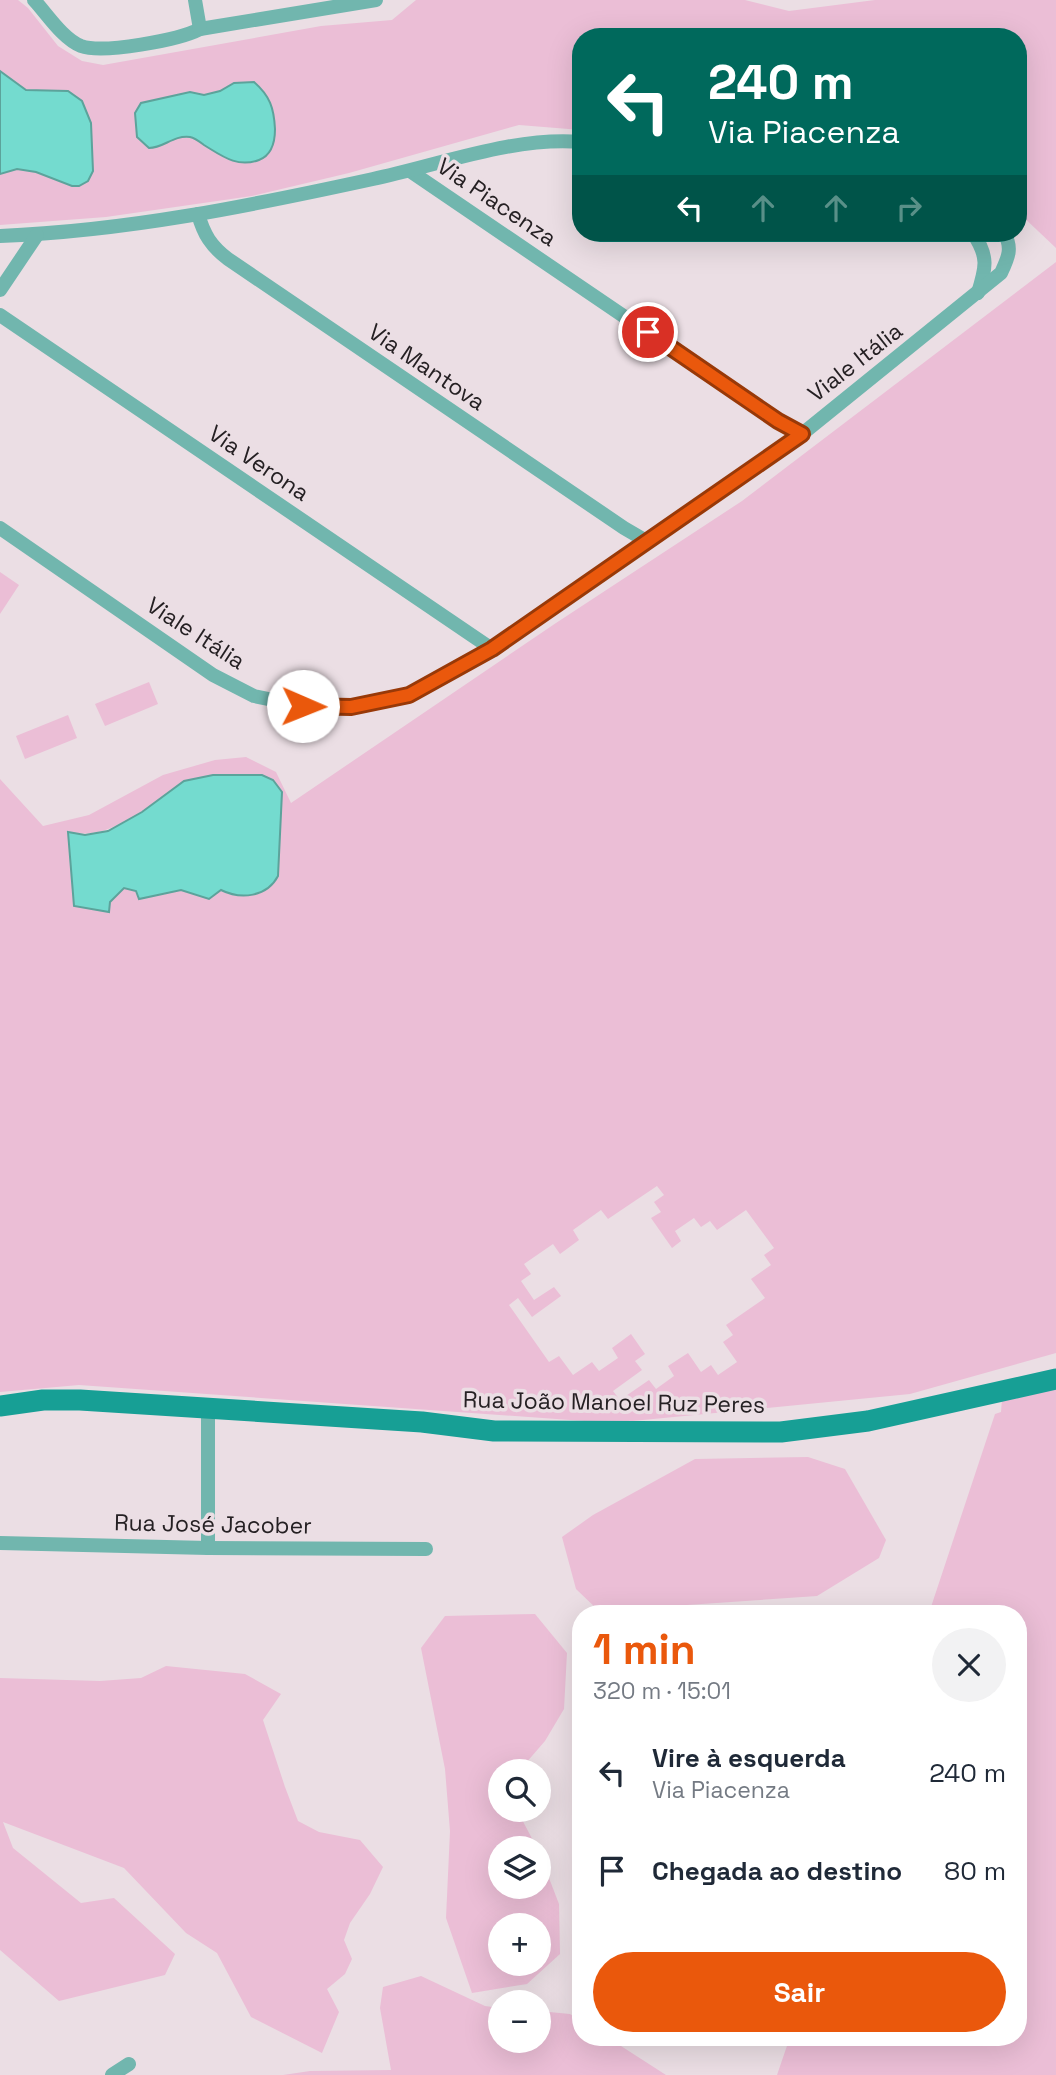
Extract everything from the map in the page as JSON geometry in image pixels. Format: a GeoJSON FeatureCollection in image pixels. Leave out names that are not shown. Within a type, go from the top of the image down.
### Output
{"type":"FeatureCollection","features":[{"type":"Feature","properties":{"kind":"street"},"geometry":{"type":"LineString","coordinates":[[34,0],[68,37],[81,46],[102,49],[186,37],[200,29],[376,0]]}},
{"type":"Feature","properties":{"kind":"street"},"geometry":{"type":"LineString","coordinates":[[195,0],[200,29]]}},
{"type":"Feature","properties":{"kind":"street"},"geometry":{"type":"LineString","coordinates":[[0,236],[118,228],[198,215],[252,206],[410,171],[527,142],[557,139],[572,141]]}},
{"type":"Feature","properties":{"kind":"street","name":"Via Piacenza"},"geometry":{"type":"LineString","coordinates":[[410,171],[778,421],[802,434]]}},
{"type":"Feature","properties":{"kind":"street","name":"Via Mantova"},"geometry":{"type":"LineString","coordinates":[[198,215],[204,236],[228,259],[648,542]]}},
{"type":"Feature","properties":{"kind":"street"},"geometry":{"type":"LineString","coordinates":[[0,290],[37,235]]}},
{"type":"Feature","properties":{"kind":"street"},"geometry":{"type":"LineString","coordinates":[[977,295],[986,264],[979,242]]}},
{"type":"Feature","properties":{"kind":"street","name":"Viale Itália"},"geometry":{"type":"LineString","coordinates":[[0,528],[213,675],[254,696],[303,706],[351,707],[409,695],[492,649],[802,434],[1001,274],[1010,253],[1009,242]]}},
{"type":"Feature","properties":{"kind":"street","name":"Via Verona"},"geometry":{"type":"LineString","coordinates":[[0,316],[492,649]]}},
{"type":"Feature","properties":{"kind":"street","name":"Rua João Manoel Ruz Peres"},"geometry":{"type":"LineString","coordinates":[[0,1406],[43,1400],[208,1407],[422,1422],[494,1431],[781,1432],[868,1421],[1056,1379]]}},
{"type":"Feature","properties":{"kind":"street"},"geometry":{"type":"LineString","coordinates":[[208,1407],[208,1548]]}},
{"type":"Feature","properties":{"kind":"street","name":"Rua José Jacober"},"geometry":{"type":"LineString","coordinates":[[0,1543],[426,1549]]}},
{"type":"Feature","properties":{"kind":"street"},"geometry":{"type":"LineString","coordinates":[[112,2075],[129,2064]]}},
{"type":"Feature","properties":{"kind":"shaded area"},"geometry":{"type":"Polygon","coordinates":[[[0,0],[18,0],[28,8],[58,46],[82,61],[103,65],[321,26],[392,20],[416,0],[745,0],[789,11],[875,0],[1056,0],[1056,248],[1027,221],[1027,28],[572,28],[572,129],[519,125],[349,173],[252,196],[106,217],[0,225],[0,0]]]}},
{"type":"Feature","properties":{"kind":"shaded area"},"geometry":{"type":"Polygon","coordinates":[[[0,71],[26,90],[68,91],[82,101],[91,123],[93,171],[88,181],[72,186],[36,172],[17,169],[0,174],[0,71]]]}},
{"type":"Feature","properties":{"kind":"shaded area"},"geometry":{"type":"Polygon","coordinates":[[[254,82],[270,103],[275,129],[272,148],[259,160],[244,163],[230,160],[190,137],[149,148],[137,137],[135,113],[141,103],[190,92],[204,95],[220,91],[234,83],[254,82]]]}},
{"type":"Feature","properties":{"kind":"shaded area"},"geometry":{"type":"Polygon","coordinates":[[[1056,262],[1056,1353],[910,1394],[612,1423],[79,1385],[0,1392],[0,779],[43,826],[89,815],[163,775],[215,760],[246,757],[276,772],[291,803],[556,623],[742,501],[1056,262]],[[142,812],[98,832],[68,832],[110,902],[124,888],[136,891],[140,898],[181,890],[209,899],[142,812]],[[657,1186],[608,1219],[601,1210],[573,1230],[579,1240],[560,1254],[553,1244],[524,1264],[531,1274],[521,1281],[534,1300],[554,1287],[561,1296],[532,1317],[518,1298],[509,1305],[549,1362],[559,1356],[573,1375],[592,1362],[599,1371],[618,1358],[612,1348],[631,1334],[645,1354],[635,1361],[642,1370],[613,1391],[620,1400],[649,1380],[656,1389],[674,1376],[668,1366],[688,1353],[701,1372],[711,1365],[718,1375],[737,1362],[723,1342],[733,1335],[726,1325],[765,1298],[751,1279],[771,1265],[764,1255],[774,1248],[746,1210],[717,1230],[710,1221],[701,1227],[694,1218],[675,1231],[681,1241],[672,1248],[651,1218],[661,1212],[654,1202],[664,1195],[657,1186]]]}},
{"type":"Feature","properties":{"kind":"shaded area"},"geometry":{"type":"Polygon","coordinates":[[[0,572],[19,585],[0,614],[0,572]]]}},
{"type":"Feature","properties":{"kind":"shaded area"},"geometry":{"type":"Polygon","coordinates":[[[149,682],[158,704],[105,726],[95,704],[149,682]]]}},
{"type":"Feature","properties":{"kind":"shaded area"},"geometry":{"type":"Polygon","coordinates":[[[68,715],[77,738],[25,759],[16,736],[68,715]]]}},
{"type":"Feature","properties":{"kind":"shaded area"},"geometry":{"type":"Polygon","coordinates":[[[213,775],[262,775],[273,780],[282,792],[278,876],[273,883],[253,895],[237,895],[221,890],[209,899],[181,890],[139,899],[136,891],[124,888],[110,902],[109,912],[74,906],[68,832],[85,835],[108,831],[142,812],[184,781],[213,775]]]}},
{"type":"Feature","properties":{"kind":"shaded area"},"geometry":{"type":"Polygon","coordinates":[[[1056,1386],[1056,2075],[777,2075],[787,2046],[1027,2046],[1027,1605],[932,1605],[995,1414],[1001,1412],[1002,1399],[1056,1386]]]}},
{"type":"Feature","properties":{"kind":"shaded area"},"geometry":{"type":"Polygon","coordinates":[[[808,1457],[845,1469],[886,1540],[879,1558],[817,1596],[686,1605],[593,1605],[576,1589],[562,1537],[593,1515],[695,1459],[808,1457]]]}},
{"type":"Feature","properties":{"kind":"shaded area"},"geometry":{"type":"Polygon","coordinates":[[[535,1614],[567,1653],[564,1709],[545,1741],[529,1759],[488,1759],[488,1822],[523,1822],[531,1836],[488,1836],[488,1899],[551,1899],[551,1883],[559,1904],[560,1954],[551,1962],[551,1913],[488,1913],[488,1976],[536,1976],[527,1984],[472,1993],[446,1918],[450,1831],[445,1769],[421,1648],[445,1616],[535,1614]]]}},
{"type":"Feature","properties":{"kind":"shaded area"},"geometry":{"type":"Polygon","coordinates":[[[166,1666],[245,1674],[281,1694],[263,1720],[298,1821],[319,1832],[360,1840],[383,1867],[370,1894],[350,1923],[344,1940],[352,1959],[345,1974],[327,1989],[339,2012],[322,2053],[251,2017],[217,1953],[186,1933],[124,1868],[3,1822],[13,1848],[81,1903],[114,1898],[175,1954],[165,1975],[59,2001],[0,1950],[0,1678],[100,1681],[141,1678],[166,1666]]]}},
{"type":"Feature","properties":{"kind":"shaded area"},"geometry":{"type":"Polygon","coordinates":[[[421,1976],[488,2006],[488,2053],[551,2053],[551,2012],[570,2014],[572,2046],[621,2046],[666,2075],[283,2075],[310,2071],[391,2070],[380,2008],[383,1987],[421,1976]]]}},
{"type":"Feature","properties":{"kind":"route"},"geometry":{"type":"LineString","coordinates":[[303,706],[351,707],[409,695],[492,649],[802,434],[778,421],[648,332]]}}]}
